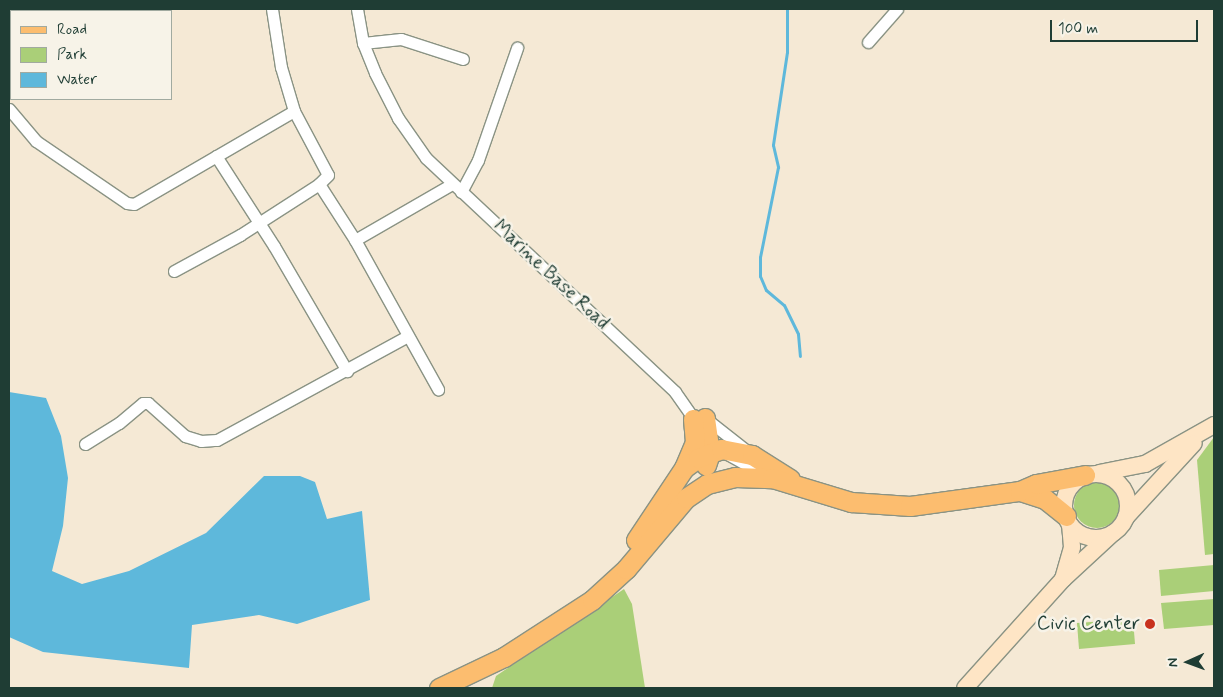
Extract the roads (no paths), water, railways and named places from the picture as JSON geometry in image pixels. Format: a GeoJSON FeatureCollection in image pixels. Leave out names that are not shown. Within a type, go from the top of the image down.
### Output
{"type":"FeatureCollection","features":[{"type":"Feature","properties":{"kind":"main road"},"geometry":{"type":"LineString","coordinates":[[707,435],[752,455],[806,488]]}},
{"type":"Feature","properties":{"kind":"main road"},"geometry":{"type":"LineString","coordinates":[[555,624],[627,551],[707,435]]}},
{"type":"Feature","properties":{"kind":"main road"},"geometry":{"type":"LineString","coordinates":[[684,468],[694,442],[707,435]]}},
{"type":"Feature","properties":{"kind":"main road"},"geometry":{"type":"LineString","coordinates":[[686,498],[707,435]]}},
{"type":"Feature","properties":{"kind":"main road"},"geometry":{"type":"LineString","coordinates":[[439,688],[504,657],[592,600],[626,569],[686,498],[707,484],[748,476],[772,478],[851,502],[902,506],[938,504],[1020,491],[1036,484],[1091,474]]}},
{"type":"Feature","properties":{"kind":"main road"},"geometry":{"type":"LineString","coordinates":[[1020,491],[1045,499],[1068,520]]}},
{"type":"Feature","properties":{"kind":"street"},"geometry":{"type":"LineString","coordinates":[[174,271],[319,184],[328,175],[294,111],[281,67],[272,9]]}},
{"type":"Feature","properties":{"kind":"street","name":"Marine Base Road"},"geometry":{"type":"LineString","coordinates":[[357,9],[363,43],[398,118],[426,158],[675,392],[707,435]]}},
{"type":"Feature","properties":{"kind":"street"},"geometry":{"type":"LineString","coordinates":[[868,42],[897,9]]}},
{"type":"Feature","properties":{"kind":"street"},"geometry":{"type":"LineString","coordinates":[[363,43],[401,39],[463,59]]}},
{"type":"Feature","properties":{"kind":"street"},"geometry":{"type":"LineString","coordinates":[[461,192],[478,160],[517,48]]}},
{"type":"Feature","properties":{"kind":"street"},"geometry":{"type":"LineString","coordinates":[[9,109],[36,141],[127,203],[134,204],[294,111]]}},
{"type":"Feature","properties":{"kind":"street"},"geometry":{"type":"LineString","coordinates":[[216,156],[347,370]]}},
{"type":"Feature","properties":{"kind":"street"},"geometry":{"type":"LineString","coordinates":[[319,184],[355,240],[438,389]]}},
{"type":"Feature","properties":{"kind":"street"},"geometry":{"type":"LineString","coordinates":[[355,240],[452,184]]}},
{"type":"Feature","properties":{"kind":"street"},"geometry":{"type":"LineString","coordinates":[[85,444],[112,429],[143,403],[148,403],[185,436],[201,441],[217,440],[408,336]]}},
{"type":"Feature","properties":{"kind":"street"},"geometry":{"type":"LineString","coordinates":[[1063,580],[1072,546],[1064,504],[1067,492],[1091,474],[1145,464],[1200,435],[1214,425]]}},
{"type":"Feature","properties":{"kind":"street"},"geometry":{"type":"LineString","coordinates":[[707,435],[752,455]]}},
{"type":"Feature","properties":{"kind":"street"},"geometry":{"type":"LineString","coordinates":[[707,435],[772,478]]}},
{"type":"Feature","properties":{"kind":"street"},"geometry":{"type":"LineString","coordinates":[[965,688],[1063,580],[1113,533],[1200,435]]}},
{"type":"Feature","properties":{"kind":"street"},"geometry":{"type":"LineString","coordinates":[[1091,474],[1116,480],[1127,497],[1126,517]]}},
{"type":"Feature","properties":{"kind":"street"},"geometry":{"type":"LineString","coordinates":[[1068,520],[1090,538],[1113,533]]}},
{"type":"Feature","properties":{"kind":"water"},"geometry":{"type":"Polygon","coordinates":[[[9,392],[46,398],[61,436],[68,478],[63,526],[52,571],[82,584],[129,571],[206,533],[264,476],[300,476],[315,482],[327,519],[362,511],[370,600],[297,624],[259,615],[192,625],[189,668],[43,652],[9,637],[9,392]]]}},
{"type":"Feature","properties":{"kind":"waterway"},"geometry":{"type":"LineString","coordinates":[[787,9],[787,52],[773,145],[778,167],[760,257],[760,276],[766,290],[784,305],[798,334],[800,356]]}},
{"type":"Feature","properties":{"kind":"place","name":"Civic Center"},"geometry":{"type":"Point","coordinates":[1150,624]}}]}
